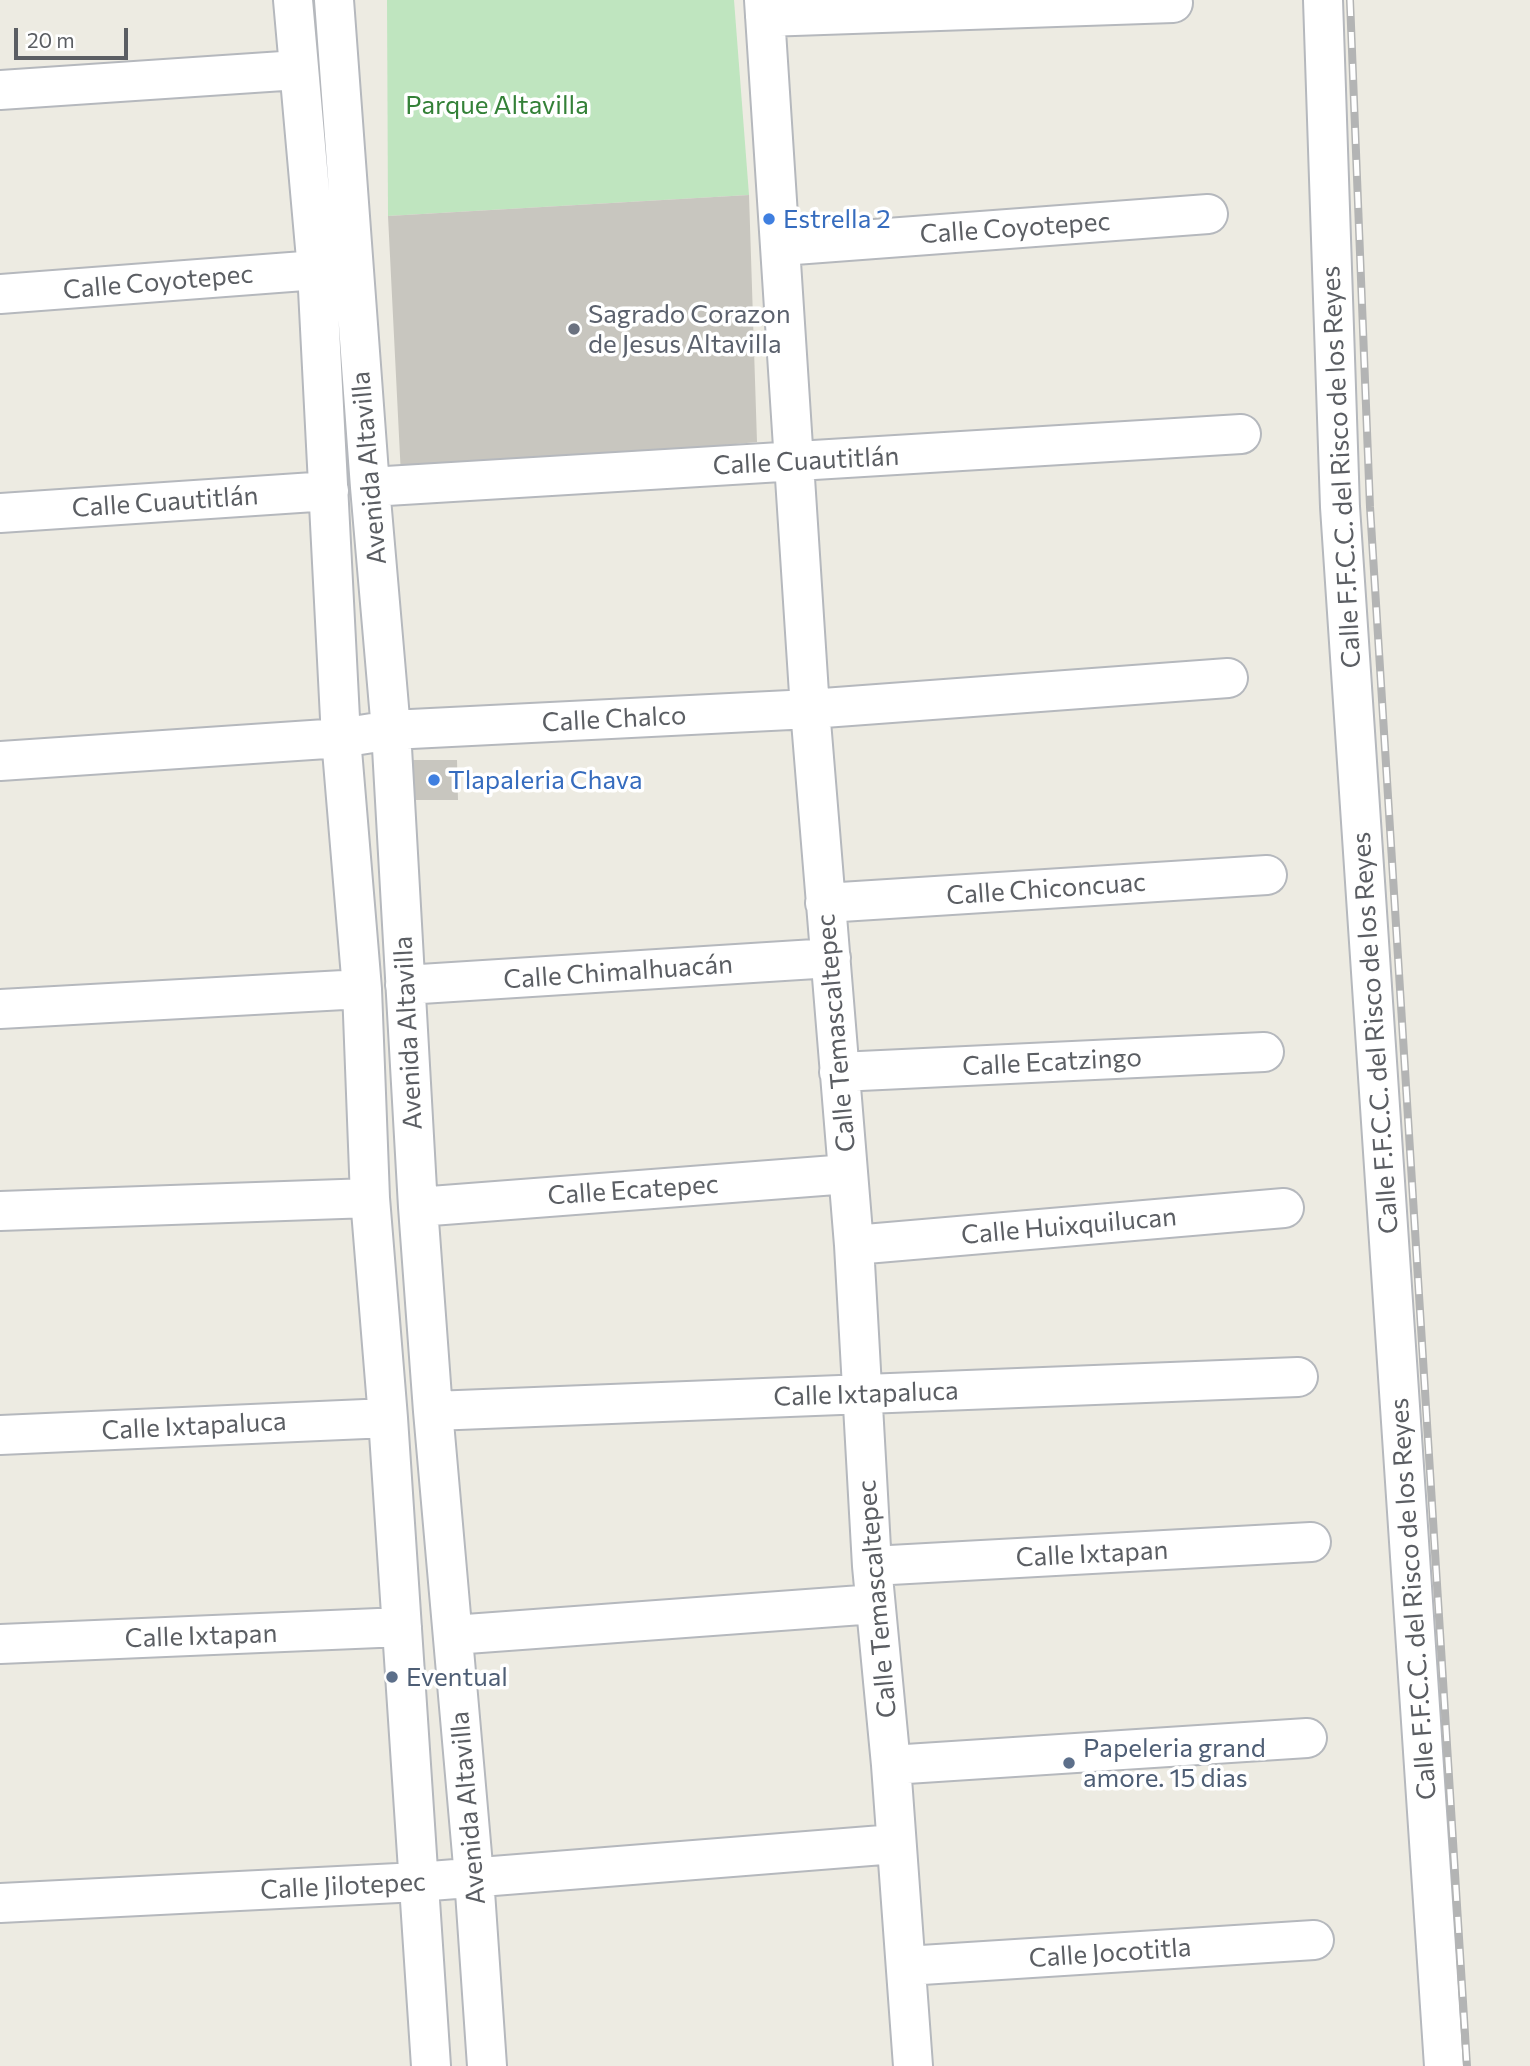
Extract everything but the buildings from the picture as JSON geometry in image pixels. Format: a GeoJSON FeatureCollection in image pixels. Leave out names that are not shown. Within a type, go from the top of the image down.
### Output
{"type":"FeatureCollection","features":[{"type":"Feature","properties":{"kind":"street","name":"Avenida Altavilla"},"geometry":{"type":"LineString","coordinates":[[293,0],[317,270],[341,738],[362,989],[370,1198],[388,1418],[431,2066]]}},
{"type":"Feature","properties":{"kind":"street","name":"Avenida Altavilla"},"geometry":{"type":"LineString","coordinates":[[334,0],[391,730],[418,1207],[433,1411],[474,1877],[487,2066]]}},
{"type":"Feature","properties":{"kind":"street","name":"Calle F.F.C.C. del Risco de los Reyes"},"geometry":{"type":"LineString","coordinates":[[1323,0],[1340,507],[1444,2066]]}},
{"type":"Feature","properties":{"kind":"street"},"geometry":{"type":"LineString","coordinates":[[765,9],[1173,3]]}},
{"type":"Feature","properties":{"kind":"street","name":"Calle Temascaltepec"},"geometry":{"type":"LineString","coordinates":[[765,9],[810,709],[854,1245],[872,1566],[891,1765],[913,2066]]}},
{"type":"Feature","properties":{"kind":"street"},"geometry":{"type":"LineString","coordinates":[[0,90],[298,70]]}},
{"type":"Feature","properties":{"kind":"street","name":"Calle Coyotepec"},"geometry":{"type":"LineString","coordinates":[[781,246],[1208,214]]}},
{"type":"Feature","properties":{"kind":"street","name":"Calle Coyotepec"},"geometry":{"type":"LineString","coordinates":[[0,295],[317,270]]}},
{"type":"Feature","properties":{"kind":"street","name":"Calle Cuautitlán"},"geometry":{"type":"LineString","coordinates":[[370,487],[1241,434]]}},
{"type":"Feature","properties":{"kind":"street","name":"Calle Cuautitlán"},"geometry":{"type":"LineString","coordinates":[[0,513],[329,491]]}},
{"type":"Feature","properties":{"kind":"street","name":"Calle Chalco"},"geometry":{"type":"LineString","coordinates":[[0,761],[341,738],[391,730],[810,709],[1228,678]]}},
{"type":"Feature","properties":{"kind":"street","name":"Calle Chiconcuac"},"geometry":{"type":"LineString","coordinates":[[825,902],[1267,875]]}},
{"type":"Feature","properties":{"kind":"street","name":"Calle Chimalhuacán"},"geometry":{"type":"LineString","coordinates":[[405,985],[831,958]]}},
{"type":"Feature","properties":{"kind":"street"},"geometry":{"type":"LineString","coordinates":[[0,1009],[362,989]]}},
{"type":"Feature","properties":{"kind":"street","name":"Calle Ecatzingo"},"geometry":{"type":"LineString","coordinates":[[839,1072],[1264,1052]]}},
{"type":"Feature","properties":{"kind":"street","name":"Calle Ecatepec"},"geometry":{"type":"LineString","coordinates":[[418,1207],[848,1174]]}},
{"type":"Feature","properties":{"kind":"street"},"geometry":{"type":"LineString","coordinates":[[0,1211],[370,1198]]}},
{"type":"Feature","properties":{"kind":"street","name":"Calle Huixquilucan"},"geometry":{"type":"LineString","coordinates":[[854,1245],[1284,1208]]}},
{"type":"Feature","properties":{"kind":"street","name":"Calle Ixtapaluca"},"geometry":{"type":"LineString","coordinates":[[433,1411],[1298,1377]]}},
{"type":"Feature","properties":{"kind":"street","name":"Calle Ixtapaluca"},"geometry":{"type":"LineString","coordinates":[[0,1435],[388,1418]]}},
{"type":"Feature","properties":{"kind":"street","name":"Calle Ixtapan"},"geometry":{"type":"LineString","coordinates":[[872,1566],[1311,1542]]}},
{"type":"Feature","properties":{"kind":"street"},"geometry":{"type":"LineString","coordinates":[[453,1635],[875,1604]]}},
{"type":"Feature","properties":{"kind":"street","name":"Calle Ixtapan"},"geometry":{"type":"LineString","coordinates":[[0,1644],[402,1627]]}},
{"type":"Feature","properties":{"kind":"street"},"geometry":{"type":"LineString","coordinates":[[891,1765],[1307,1738]]}},
{"type":"Feature","properties":{"kind":"street","name":"Calle Jilotepec"},"geometry":{"type":"LineString","coordinates":[[0,1903],[418,1882],[895,1844]]}},
{"type":"Feature","properties":{"kind":"street","name":"Calle Jocotitla"},"geometry":{"type":"LineString","coordinates":[[905,1966],[1314,1940]]}},
{"type":"Feature","properties":{"kind":"green space","name":"Parque Altavilla"},"geometry":{"type":"Polygon","coordinates":[[[387,0],[734,0],[749,195],[388,216],[387,0]]]}},
{"type":"Feature","properties":{"kind":"railway"},"geometry":{"type":"LineString","coordinates":[[1350,0],[1370,507],[1467,2066]]}},
{"type":"Feature","properties":{"kind":"place","name":"Estrella 2"},"geometry":{"type":"Point","coordinates":[769,219]}},
{"type":"Feature","properties":{"kind":"place","name":"Sagrado Corazon de Jesus Altavilla"},"geometry":{"type":"Point","coordinates":[574,329]}},
{"type":"Feature","properties":{"kind":"place","name":"Tlapaleria Chava"},"geometry":{"type":"Point","coordinates":[434,780]}},
{"type":"Feature","properties":{"kind":"place","name":"Eventual"},"geometry":{"type":"Point","coordinates":[392,1677]}},
{"type":"Feature","properties":{"kind":"place","name":"Papeleria grand amore. 15 dias"},"geometry":{"type":"Point","coordinates":[1069,1763]}}]}
